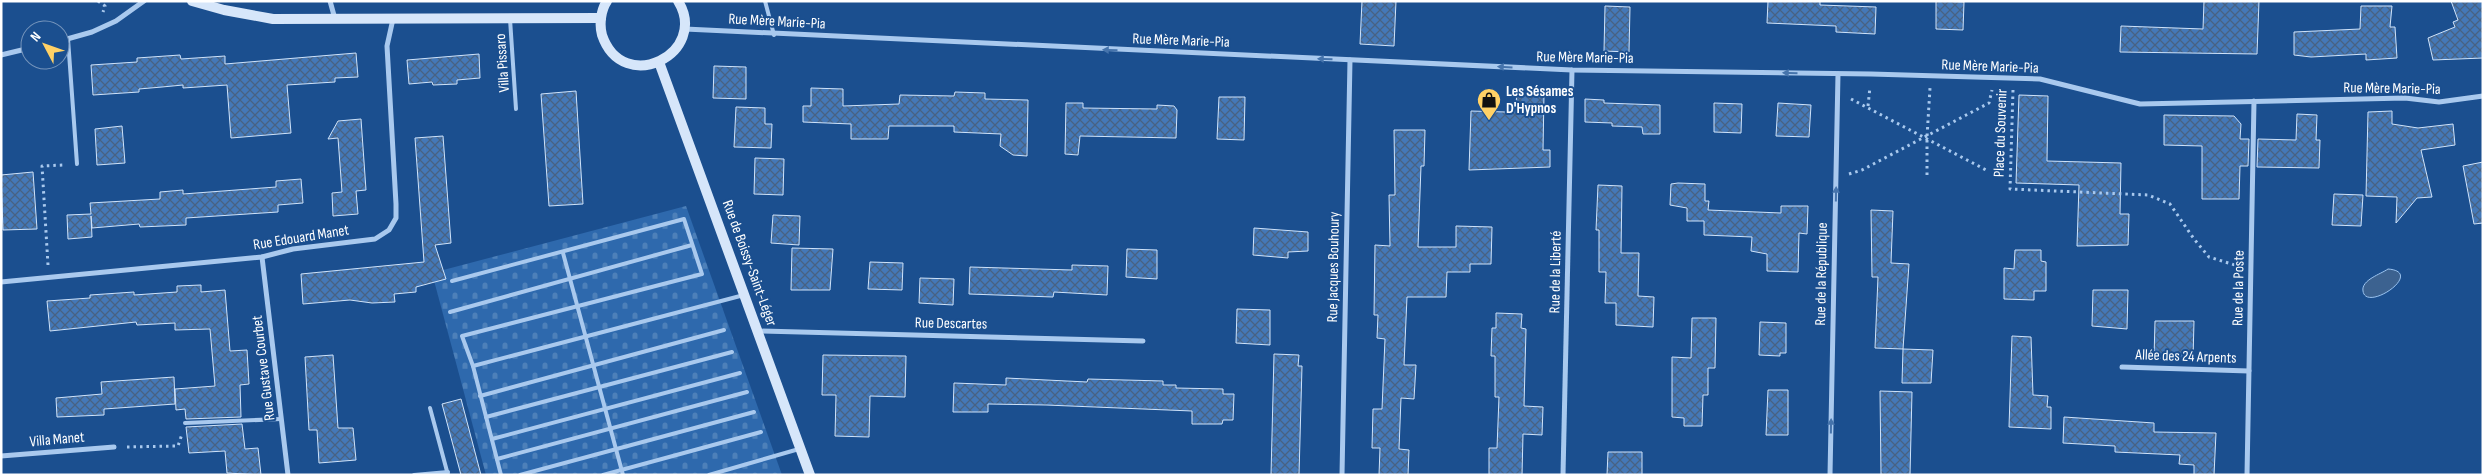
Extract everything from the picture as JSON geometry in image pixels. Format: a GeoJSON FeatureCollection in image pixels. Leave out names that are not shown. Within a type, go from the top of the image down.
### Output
{"type":"FeatureCollection","features":[{"type":"Feature","properties":{"kind":"main road"},"geometry":{"type":"LineString","coordinates":[[192,1],[224,10],[273,19],[601,18]]}},
{"type":"Feature","properties":{"kind":"main road"},"geometry":{"type":"LineString","coordinates":[[607,1],[601,18],[601,30],[605,42],[612,53],[622,61],[634,65],[647,66],[659,62],[671,54],[680,43],[684,29],[684,16],[678,1]]}},
{"type":"Feature","properties":{"kind":"main road","name":"Rue de Boissy-Saint-Léger"},"geometry":{"type":"LineString","coordinates":[[659,62],[759,331],[810,475]]}},
{"type":"Feature","properties":{"kind":"street"},"geometry":{"type":"LineString","coordinates":[[70,38],[116,22],[144,1]]}},
{"type":"Feature","properties":{"kind":"street"},"geometry":{"type":"LineString","coordinates":[[330,1],[336,20]]}},
{"type":"Feature","properties":{"kind":"street","name":"Rue Edouard Manet"},"geometry":{"type":"LineString","coordinates":[[1,282],[262,257],[293,249],[375,238],[389,230],[396,218],[386,46],[393,19]]}},
{"type":"Feature","properties":{"kind":"street","name":"Rue Mère Marie-Pia"},"geometry":{"type":"LineString","coordinates":[[684,29],[774,35],[1572,70],[1871,74],[2040,79],[2140,104],[2404,98],[2439,102],[2483,96]]}},
{"type":"Feature","properties":{"kind":"street"},"geometry":{"type":"LineString","coordinates":[[1,55],[20,50]]}},
{"type":"Feature","properties":{"kind":"street","name":"Rue Jacques Bouhoury"},"geometry":{"type":"LineString","coordinates":[[1342,475],[1350,60]]}},
{"type":"Feature","properties":{"kind":"street","name":"Rue de la Liberté"},"geometry":{"type":"LineString","coordinates":[[1564,475],[1572,70]]}},
{"type":"Feature","properties":{"kind":"street","name":"Rue de la République"},"geometry":{"type":"LineString","coordinates":[[1830,475],[1838,74]]}},
{"type":"Feature","properties":{"kind":"street","name":"Rue de la Poste"},"geometry":{"type":"LineString","coordinates":[[2247,475],[2254,101]]}},
{"type":"Feature","properties":{"kind":"street","name":"Rue Gustave Courbet"},"geometry":{"type":"LineString","coordinates":[[262,257],[288,475]]}},
{"type":"Feature","properties":{"kind":"street","name":"Rue Descartes"},"geometry":{"type":"LineString","coordinates":[[759,331],[1144,340]]}},
{"type":"Feature","properties":{"kind":"street","name":"Allée des 24 Arpents"},"geometry":{"type":"LineString","coordinates":[[2122,366],[2249,371]]}},
{"type":"Feature","properties":{"kind":"street","name":"Villa Manet"},"geometry":{"type":"LineString","coordinates":[[1,456],[114,447]]}},
{"type":"Feature","properties":{"kind":"lane"},"geometry":{"type":"LineString","coordinates":[[764,1],[774,35]]}},
{"type":"Feature","properties":{"kind":"lane","name":"Villa Pissaro"},"geometry":{"type":"LineString","coordinates":[[510,17],[516,108]]}},
{"type":"Feature","properties":{"kind":"lane"},"geometry":{"type":"LineString","coordinates":[[70,67],[77,164]]}},
{"type":"Feature","properties":{"kind":"lane"},"geometry":{"type":"LineString","coordinates":[[452,281],[563,253],[684,219],[702,274],[462,336],[473,366],[501,475]]}},
{"type":"Feature","properties":{"kind":"lane"},"geometry":{"type":"LineString","coordinates":[[450,312],[692,246]]}},
{"type":"Feature","properties":{"kind":"lane"},"geometry":{"type":"LineString","coordinates":[[563,253],[622,472]]}},
{"type":"Feature","properties":{"kind":"lane"},"geometry":{"type":"LineString","coordinates":[[473,366],[745,294]]}},
{"type":"Feature","properties":{"kind":"lane"},"geometry":{"type":"LineString","coordinates":[[480,396],[724,330]]}},
{"type":"Feature","properties":{"kind":"lane"},"geometry":{"type":"LineString","coordinates":[[486,417],[732,352]]}},
{"type":"Feature","properties":{"kind":"lane"},"geometry":{"type":"LineString","coordinates":[[492,439],[740,373]]}},
{"type":"Feature","properties":{"kind":"lane"},"geometry":{"type":"LineString","coordinates":[[497,459],[747,392]]}},
{"type":"Feature","properties":{"kind":"lane"},"geometry":{"type":"LineString","coordinates":[[414,475],[448,473],[430,408]]}},
{"type":"Feature","properties":{"kind":"lane"},"geometry":{"type":"LineString","coordinates":[[520,475],[754,412]]}},
{"type":"Feature","properties":{"kind":"lane"},"geometry":{"type":"LineString","coordinates":[[185,423],[281,419]]}},
{"type":"Feature","properties":{"kind":"lane"},"geometry":{"type":"LineString","coordinates":[[603,475],[622,472],[761,432]]}},
{"type":"Feature","properties":{"kind":"lane"},"geometry":{"type":"LineString","coordinates":[[709,475],[801,449]]}},
{"type":"Feature","properties":{"kind":"path"},"geometry":{"type":"LineString","coordinates":[[1868,106],[1871,74]]}},
{"type":"Feature","properties":{"kind":"path"},"geometry":{"type":"LineString","coordinates":[[1927,175],[1926,137],[1932,76]]}},
{"type":"Feature","properties":{"kind":"path"},"geometry":{"type":"LineString","coordinates":[[1836,178],[1862,170],[1989,103],[1995,78]]}},
{"type":"Feature","properties":{"kind":"path","name":"Place du Souvenir"},"geometry":{"type":"LineString","coordinates":[[2013,79],[2010,189],[2148,195],[2170,204],[2194,239],[2210,257],[2251,269]]}},
{"type":"Feature","properties":{"kind":"path"},"geometry":{"type":"LineString","coordinates":[[1838,97],[1855,99],[1988,171]]}},
{"type":"Feature","properties":{"kind":"path"},"geometry":{"type":"LineString","coordinates":[[49,278],[42,166],[77,164]]}},
{"type":"Feature","properties":{"kind":"path"},"geometry":{"type":"LineString","coordinates":[[114,447],[178,446],[185,423]]}},
{"type":"Feature","properties":{"kind":"green space"},"geometry":{"type":"Polygon","coordinates":[[[686,206],[782,475],[486,475],[432,273],[686,206]]]}},
{"type":"Feature","properties":{"kind":"shaded area"},"geometry":{"type":"Polygon","coordinates":[[[2388,269],[2398,272],[2401,277],[2398,283],[2382,294],[2374,297],[2366,296],[2363,291],[2365,284],[2388,269]]]}},
{"type":"Feature","properties":{"kind":"building"},"geometry":{"type":"Polygon","coordinates":[[[1362,1],[1396,1],[1394,46],[1360,44],[1362,1]]]}},
{"type":"Feature","properties":{"kind":"building"},"geometry":{"type":"Polygon","coordinates":[[[1768,1],[1820,1],[1820,5],[1876,7],[1875,34],[1836,32],[1836,26],[1767,23],[1768,1]]]}},
{"type":"Feature","properties":{"kind":"building"},"geometry":{"type":"Polygon","coordinates":[[[1936,1],[1964,2],[1963,30],[1936,29],[1936,1]]]}},
{"type":"Feature","properties":{"kind":"building"},"geometry":{"type":"Polygon","coordinates":[[[2204,1],[2259,1],[2257,54],[2120,52],[2121,26],[2203,29],[2204,1]]]}},
{"type":"Feature","properties":{"kind":"building"},"geometry":{"type":"Polygon","coordinates":[[[2451,1],[2483,1],[2483,58],[2433,60],[2428,38],[2455,27],[2453,22],[2458,20],[2451,1]]]}},
{"type":"Feature","properties":{"kind":"building"},"geometry":{"type":"Polygon","coordinates":[[[1605,6],[1630,7],[1629,52],[1604,51],[1605,6]]]}},
{"type":"Feature","properties":{"kind":"building"},"geometry":{"type":"Polygon","coordinates":[[[2361,6],[2392,6],[2390,27],[2395,27],[2397,58],[2366,60],[2366,54],[2311,57],[2294,55],[2294,32],[2360,29],[2361,6]]]}},
{"type":"Feature","properties":{"kind":"building"},"geometry":{"type":"Polygon","coordinates":[[[356,53],[358,77],[335,78],[335,82],[287,85],[291,133],[231,138],[227,85],[183,88],[183,85],[139,89],[139,92],[93,95],[91,65],[137,62],[137,58],[180,55],[181,59],[225,56],[225,64],[356,53]]]}},
{"type":"Feature","properties":{"kind":"building"},"geometry":{"type":"Polygon","coordinates":[[[479,54],[480,78],[457,80],[457,84],[433,85],[432,82],[409,84],[407,60],[479,54]]]}},
{"type":"Feature","properties":{"kind":"building"},"geometry":{"type":"Polygon","coordinates":[[[714,66],[746,67],[746,99],[713,98],[714,66]]]}},
{"type":"Feature","properties":{"kind":"building"},"geometry":{"type":"Polygon","coordinates":[[[811,88],[843,89],[843,106],[899,104],[900,95],[954,96],[955,92],[985,93],[985,99],[1028,100],[1027,156],[1013,155],[1000,146],[1001,134],[954,132],[954,126],[889,126],[888,139],[851,139],[851,124],[803,122],[803,106],[811,106],[811,88]]]}},
{"type":"Feature","properties":{"kind":"building"},"geometry":{"type":"Polygon","coordinates":[[[576,91],[583,204],[549,206],[541,94],[576,91]]]}},
{"type":"Feature","properties":{"kind":"building"},"geometry":{"type":"Polygon","coordinates":[[[1517,93],[1544,94],[1543,150],[1550,150],[1550,167],[1469,170],[1471,111],[1506,112],[1506,104],[1516,103],[1517,93]]]}},
{"type":"Feature","properties":{"kind":"building"},"geometry":{"type":"Polygon","coordinates":[[[2019,95],[2048,96],[2047,161],[2121,163],[2120,214],[2129,214],[2128,245],[2077,246],[2079,185],[2016,183],[2019,95]]]}},
{"type":"Feature","properties":{"kind":"building"},"geometry":{"type":"Polygon","coordinates":[[[1219,97],[1245,97],[1244,140],[1217,139],[1219,97]]]}},
{"type":"Feature","properties":{"kind":"building"},"geometry":{"type":"Polygon","coordinates":[[[1585,99],[1604,100],[1604,103],[1660,105],[1660,134],[1643,134],[1642,127],[1612,126],[1612,123],[1585,122],[1585,99]]]}},
{"type":"Feature","properties":{"kind":"building"},"geometry":{"type":"Polygon","coordinates":[[[1066,103],[1083,103],[1083,108],[1157,109],[1157,105],[1174,106],[1177,110],[1176,138],[1080,136],[1078,155],[1065,154],[1066,103]]]}},
{"type":"Feature","properties":{"kind":"building"},"geometry":{"type":"Polygon","coordinates":[[[1714,103],[1742,104],[1741,133],[1714,132],[1714,103]]]}},
{"type":"Feature","properties":{"kind":"building"},"geometry":{"type":"Polygon","coordinates":[[[1778,103],[1811,105],[1809,137],[1776,136],[1778,103]]]}},
{"type":"Feature","properties":{"kind":"building"},"geometry":{"type":"Polygon","coordinates":[[[736,107],[765,108],[765,124],[772,124],[771,148],[734,147],[736,107]]]}},
{"type":"Feature","properties":{"kind":"building"},"geometry":{"type":"Polygon","coordinates":[[[2392,111],[2392,124],[2418,128],[2453,124],[2455,145],[2421,150],[2432,197],[2417,198],[2396,223],[2397,197],[2366,196],[2368,112],[2392,111]]]}},
{"type":"Feature","properties":{"kind":"building"},"geometry":{"type":"Polygon","coordinates":[[[2297,114],[2317,115],[2316,140],[2320,140],[2319,168],[2257,167],[2258,139],[2296,140],[2297,114]]]}},
{"type":"Feature","properties":{"kind":"building"},"geometry":{"type":"Polygon","coordinates":[[[2164,115],[2234,116],[2241,124],[2240,139],[2249,139],[2248,166],[2240,166],[2239,199],[2202,199],[2202,146],[2164,145],[2164,115]]]}},
{"type":"Feature","properties":{"kind":"building"},"geometry":{"type":"Polygon","coordinates":[[[361,119],[366,190],[356,191],[358,214],[333,216],[332,193],[342,192],[338,138],[328,139],[338,121],[361,119]]]}},
{"type":"Feature","properties":{"kind":"building"},"geometry":{"type":"Polygon","coordinates":[[[122,126],[125,163],[97,165],[95,129],[122,126]]]}},
{"type":"Feature","properties":{"kind":"building"},"geometry":{"type":"Polygon","coordinates":[[[1394,130],[1425,130],[1424,166],[1421,166],[1418,247],[1456,247],[1456,226],[1492,227],[1491,264],[1470,264],[1470,272],[1447,272],[1446,297],[1407,297],[1404,365],[1416,365],[1414,399],[1401,398],[1399,449],[1409,450],[1408,475],[1379,475],[1380,448],[1372,448],[1373,409],[1382,409],[1385,339],[1377,338],[1378,315],[1374,315],[1375,245],[1390,246],[1389,195],[1395,195],[1394,130]]]}},
{"type":"Feature","properties":{"kind":"building"},"geometry":{"type":"Polygon","coordinates":[[[443,136],[451,243],[435,245],[446,279],[416,287],[416,292],[394,294],[395,302],[372,303],[350,300],[303,304],[301,274],[424,262],[415,138],[443,136]]]}},
{"type":"Feature","properties":{"kind":"building"},"geometry":{"type":"Polygon","coordinates":[[[755,158],[784,159],[783,195],[754,194],[755,158]]]}},
{"type":"Feature","properties":{"kind":"building"},"geometry":{"type":"Polygon","coordinates":[[[2483,162],[2483,223],[2474,224],[2463,166],[2483,162]]]}},
{"type":"Feature","properties":{"kind":"building"},"geometry":{"type":"Polygon","coordinates":[[[33,172],[37,229],[3,230],[1,175],[33,172]]]}},
{"type":"Feature","properties":{"kind":"building"},"geometry":{"type":"Polygon","coordinates":[[[301,179],[303,203],[278,205],[278,212],[186,218],[186,225],[140,227],[139,224],[92,228],[91,216],[92,237],[68,239],[67,215],[91,214],[90,203],[160,199],[160,192],[183,190],[183,194],[276,187],[276,181],[301,179]]]}},
{"type":"Feature","properties":{"kind":"building"},"geometry":{"type":"Polygon","coordinates":[[[1671,184],[1705,184],[1705,201],[1709,201],[1708,210],[1781,213],[1781,206],[1808,206],[1807,234],[1799,233],[1798,272],[1767,271],[1767,254],[1751,251],[1752,237],[1704,235],[1704,221],[1687,221],[1687,208],[1670,205],[1671,184]]]}},
{"type":"Feature","properties":{"kind":"building"},"geometry":{"type":"Polygon","coordinates":[[[1598,185],[1622,186],[1621,253],[1639,253],[1638,296],[1654,297],[1653,327],[1616,325],[1616,303],[1605,303],[1606,272],[1599,272],[1599,230],[1596,230],[1598,185]]]}},
{"type":"Feature","properties":{"kind":"building"},"geometry":{"type":"Polygon","coordinates":[[[2334,194],[2363,195],[2361,226],[2332,225],[2334,194]]]}},
{"type":"Feature","properties":{"kind":"building"},"geometry":{"type":"Polygon","coordinates":[[[1871,210],[1893,211],[1891,263],[1909,264],[1903,349],[1875,348],[1878,277],[1872,277],[1871,210]]]}},
{"type":"Feature","properties":{"kind":"building"},"geometry":{"type":"Polygon","coordinates":[[[773,215],[800,216],[799,245],[771,243],[773,215]]]}},
{"type":"Feature","properties":{"kind":"building"},"geometry":{"type":"Polygon","coordinates":[[[1254,228],[1308,232],[1308,251],[1288,252],[1288,258],[1253,255],[1254,228]]]}},
{"type":"Feature","properties":{"kind":"building"},"geometry":{"type":"Polygon","coordinates":[[[792,248],[833,249],[830,290],[791,290],[792,248]]]}},
{"type":"Feature","properties":{"kind":"building"},"geometry":{"type":"Polygon","coordinates":[[[1127,249],[1157,250],[1157,279],[1126,277],[1127,249]]]}},
{"type":"Feature","properties":{"kind":"building"},"geometry":{"type":"Polygon","coordinates":[[[2015,250],[2041,250],[2041,261],[2046,262],[2046,291],[2034,291],[2034,300],[2004,299],[2004,268],[2014,269],[2015,250]]]}},
{"type":"Feature","properties":{"kind":"building"},"geometry":{"type":"Polygon","coordinates":[[[870,262],[903,263],[902,290],[868,289],[870,262]]]}},
{"type":"Feature","properties":{"kind":"building"},"geometry":{"type":"Polygon","coordinates":[[[1072,265],[1108,266],[1107,295],[1054,292],[1053,297],[969,294],[970,267],[1072,270],[1072,265]]]}},
{"type":"Feature","properties":{"kind":"building"},"geometry":{"type":"Polygon","coordinates":[[[920,278],[954,279],[953,305],[919,303],[920,278]]]}},
{"type":"Feature","properties":{"kind":"building"},"geometry":{"type":"Polygon","coordinates":[[[201,285],[201,292],[225,290],[230,351],[247,350],[249,384],[240,385],[241,417],[186,419],[185,409],[176,410],[175,389],[215,386],[210,329],[175,330],[175,323],[137,325],[136,322],[50,331],[47,301],[90,298],[90,295],[134,292],[134,295],[177,292],[177,286],[201,285]]]}},
{"type":"Feature","properties":{"kind":"building"},"geometry":{"type":"Polygon","coordinates":[[[2093,290],[2128,290],[2127,329],[2092,326],[2093,290]]]}},
{"type":"Feature","properties":{"kind":"building"},"geometry":{"type":"Polygon","coordinates":[[[1237,309],[1270,310],[1270,345],[1236,343],[1237,309]]]}},
{"type":"Feature","properties":{"kind":"building"},"geometry":{"type":"Polygon","coordinates":[[[1496,313],[1522,314],[1521,328],[1526,329],[1524,406],[1543,407],[1542,435],[1523,434],[1522,475],[1489,475],[1489,448],[1497,448],[1499,397],[1495,397],[1495,356],[1491,356],[1492,328],[1496,328],[1496,313]]]}},
{"type":"Feature","properties":{"kind":"building"},"geometry":{"type":"Polygon","coordinates":[[[1692,318],[1716,318],[1715,368],[1708,368],[1708,395],[1703,395],[1702,426],[1684,426],[1684,418],[1672,417],[1672,357],[1691,358],[1692,318]]]}},
{"type":"Feature","properties":{"kind":"building"},"geometry":{"type":"Polygon","coordinates":[[[2155,321],[2194,321],[2193,359],[2154,358],[2155,321]]]}},
{"type":"Feature","properties":{"kind":"building"},"geometry":{"type":"Polygon","coordinates":[[[1760,322],[1786,323],[1786,353],[1780,353],[1780,356],[1759,355],[1760,322]]]}},
{"type":"Feature","properties":{"kind":"building"},"geometry":{"type":"Polygon","coordinates":[[[2012,336],[2031,337],[2033,395],[2048,396],[2047,407],[2051,407],[2051,429],[2009,427],[2012,336]]]}},
{"type":"Feature","properties":{"kind":"building"},"geometry":{"type":"Polygon","coordinates":[[[1903,349],[1933,350],[1931,383],[1902,383],[1903,349]]]}},
{"type":"Feature","properties":{"kind":"building"},"geometry":{"type":"Polygon","coordinates":[[[1274,354],[1299,355],[1298,366],[1302,366],[1299,475],[1271,475],[1274,354]]]}},
{"type":"Feature","properties":{"kind":"building"},"geometry":{"type":"Polygon","coordinates":[[[333,355],[338,428],[353,428],[356,460],[319,463],[317,430],[309,430],[305,357],[333,355]]]}},
{"type":"Feature","properties":{"kind":"building"},"geometry":{"type":"Polygon","coordinates":[[[823,355],[906,356],[905,397],[870,396],[869,437],[835,436],[836,395],[822,395],[823,355]]]}},
{"type":"Feature","properties":{"kind":"building"},"geometry":{"type":"Polygon","coordinates":[[[174,377],[175,404],[104,409],[104,415],[57,417],[56,398],[102,394],[101,382],[174,377]]]}},
{"type":"Feature","properties":{"kind":"building"},"geometry":{"type":"Polygon","coordinates":[[[1006,378],[1087,382],[1088,379],[1163,381],[1163,385],[1176,385],[1176,388],[1223,389],[1223,394],[1234,394],[1233,420],[1223,420],[1222,424],[1192,424],[1192,411],[1046,405],[988,404],[988,412],[953,412],[954,383],[1006,385],[1006,378]]]}},
{"type":"Feature","properties":{"kind":"building"},"geometry":{"type":"Polygon","coordinates":[[[1768,390],[1788,390],[1788,435],[1766,435],[1768,390]]]}},
{"type":"Feature","properties":{"kind":"building"},"geometry":{"type":"Polygon","coordinates":[[[1880,391],[1912,392],[1910,475],[1881,475],[1880,391]]]}},
{"type":"Feature","properties":{"kind":"building"},"geometry":{"type":"Polygon","coordinates":[[[461,399],[481,475],[461,475],[442,404],[461,399]]]}},
{"type":"Feature","properties":{"kind":"building"},"geometry":{"type":"Polygon","coordinates":[[[2064,417],[2154,423],[2154,432],[2216,433],[2214,475],[2194,475],[2194,465],[2179,464],[2180,455],[2115,452],[2115,446],[2063,443],[2064,417]]]}},
{"type":"Feature","properties":{"kind":"building"},"geometry":{"type":"Polygon","coordinates":[[[242,424],[245,449],[258,448],[261,475],[227,473],[225,451],[189,453],[186,427],[242,424]]]}},
{"type":"Feature","properties":{"kind":"building"},"geometry":{"type":"Polygon","coordinates":[[[1608,452],[1642,452],[1642,475],[1607,475],[1608,452]]]}},
{"type":"Feature","properties":{"kind":"place","name":"Les Sésames D'Hypnos"},"geometry":{"type":"Point","coordinates":[1489,121]}}]}
